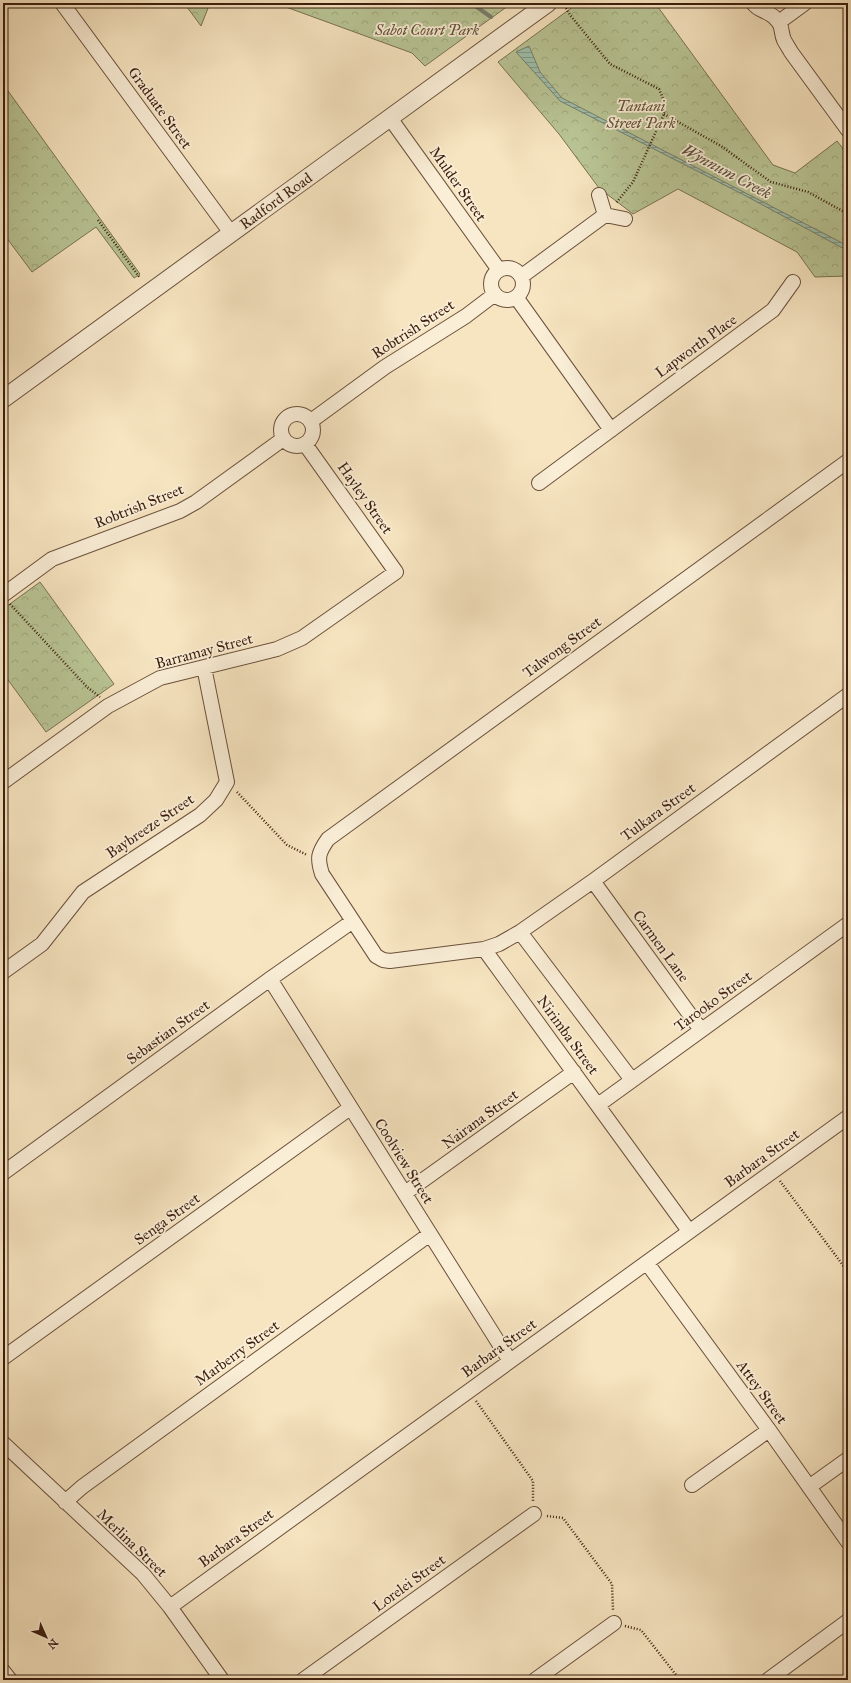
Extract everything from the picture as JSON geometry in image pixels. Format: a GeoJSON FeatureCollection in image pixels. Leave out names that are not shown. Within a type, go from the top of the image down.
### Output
{"type":"FeatureCollection","features":[{"type":"Feature","properties":{"kind":"street","name":"Graduate Street"},"geometry":{"type":"LineString","coordinates":[[62,3],[231,233]]}},
{"type":"Feature","properties":{"kind":"street","name":"Radford Road"},"geometry":{"type":"LineString","coordinates":[[3,399],[548,3]]}},
{"type":"Feature","properties":{"kind":"street"},"geometry":{"type":"LineString","coordinates":[[753,3],[764,12],[773,16],[779,22],[783,30],[784,39],[791,52],[848,130]]}},
{"type":"Feature","properties":{"kind":"street"},"geometry":{"type":"LineString","coordinates":[[779,22],[805,3]]}},
{"type":"Feature","properties":{"kind":"street","name":"Mulder Street"},"geometry":{"type":"LineString","coordinates":[[390,118],[499,270]]}},
{"type":"Feature","properties":{"kind":"street"},"geometry":{"type":"LineString","coordinates":[[599,195],[604,215]]}},
{"type":"Feature","properties":{"kind":"street"},"geometry":{"type":"LineString","coordinates":[[522,276],[604,215],[625,219]]}},
{"type":"Feature","properties":{"kind":"street"},"geometry":{"type":"LineString","coordinates":[[502,268],[512,268],[517,270],[522,276],[524,283],[522,291],[516,297],[508,300],[499,298],[495,294],[491,283],[492,278],[499,270],[502,268]]}},
{"type":"Feature","properties":{"kind":"street","name":"Lapworth Place"},"geometry":{"type":"LineString","coordinates":[[539,483],[773,310],[793,282]]}},
{"type":"Feature","properties":{"kind":"street","name":"Robtrish Street"},"geometry":{"type":"LineString","coordinates":[[311,421],[385,367],[466,316],[495,294]]}},
{"type":"Feature","properties":{"kind":"street"},"geometry":{"type":"LineString","coordinates":[[516,297],[611,430]]}},
{"type":"Feature","properties":{"kind":"street"},"geometry":{"type":"LineString","coordinates":[[300,414],[306,416],[311,421],[313,433],[306,444],[293,446],[282,439],[280,426],[283,420],[288,416],[300,414]]}},
{"type":"Feature","properties":{"kind":"street","name":"Robtrish Street"},"geometry":{"type":"LineString","coordinates":[[5,598],[52,559],[180,511],[196,502],[282,439]]}},
{"type":"Feature","properties":{"kind":"street","name":"Hayley Street"},"geometry":{"type":"LineString","coordinates":[[306,444],[396,572]]}},
{"type":"Feature","properties":{"kind":"street","name":"Talwong Street"},"geometry":{"type":"LineString","coordinates":[[318,860],[321,849],[328,839],[848,461]]}},
{"type":"Feature","properties":{"kind":"street","name":"Barramay Street"},"geometry":{"type":"LineString","coordinates":[[3,782],[108,706],[160,678],[277,649],[302,638],[396,572]]}},
{"type":"Feature","properties":{"kind":"street"},"geometry":{"type":"LineString","coordinates":[[204,667],[227,782]]}},
{"type":"Feature","properties":{"kind":"street","name":"Tulkara Street"},"geometry":{"type":"LineString","coordinates":[[484,949],[499,944],[520,932],[593,881],[848,695]]}},
{"type":"Feature","properties":{"kind":"street","name":"Baybreeze Street"},"geometry":{"type":"LineString","coordinates":[[3,972],[42,944],[84,892],[200,815],[216,800],[227,782]]}},
{"type":"Feature","properties":{"kind":"street"},"geometry":{"type":"LineString","coordinates":[[318,860],[322,874],[376,956],[383,960],[390,961],[484,949]]}},
{"type":"Feature","properties":{"kind":"street","name":"Carmen Lane"},"geometry":{"type":"LineString","coordinates":[[593,881],[701,1030]]}},
{"type":"Feature","properties":{"kind":"street","name":"Sebastian Street"},"geometry":{"type":"LineString","coordinates":[[3,1173],[270,979],[353,921]]}},
{"type":"Feature","properties":{"kind":"street","name":"Tarooko Street"},"geometry":{"type":"LineString","coordinates":[[598,1105],[848,924]]}},
{"type":"Feature","properties":{"kind":"street","name":"Nirimba Street"},"geometry":{"type":"LineString","coordinates":[[520,932],[632,1080]]}},
{"type":"Feature","properties":{"kind":"street","name":"Nirimba Street"},"geometry":{"type":"LineString","coordinates":[[484,949],[689,1231]]}},
{"type":"Feature","properties":{"kind":"street","name":"Coolview Street"},"geometry":{"type":"LineString","coordinates":[[270,979],[510,1361]]}},
{"type":"Feature","properties":{"kind":"street","name":"Nairana Street"},"geometry":{"type":"LineString","coordinates":[[405,1193],[574,1072]]}},
{"type":"Feature","properties":{"kind":"street","name":"Senga Street"},"geometry":{"type":"LineString","coordinates":[[3,1358],[350,1108]]}},
{"type":"Feature","properties":{"kind":"street","name":"Barbara Street"},"geometry":{"type":"LineString","coordinates":[[170,1607],[848,1117]]}},
{"type":"Feature","properties":{"kind":"street","name":"Marberry Street"},"geometry":{"type":"LineString","coordinates":[[65,1502],[82,1487],[430,1234]]}},
{"type":"Feature","properties":{"kind":"street","name":"Attey Street"},"geometry":{"type":"LineString","coordinates":[[647,1262],[848,1542]]}},
{"type":"Feature","properties":{"kind":"street"},"geometry":{"type":"LineString","coordinates":[[692,1485],[769,1430]]}},
{"type":"Feature","properties":{"kind":"street","name":"Merlina Street"},"geometry":{"type":"LineString","coordinates":[[3,1443],[142,1574],[170,1607],[222,1680]]}},
{"type":"Feature","properties":{"kind":"street"},"geometry":{"type":"LineString","coordinates":[[809,1487],[848,1459]]}},
{"type":"Feature","properties":{"kind":"street","name":"Lorelei Street"},"geometry":{"type":"LineString","coordinates":[[303,1680],[534,1514]]}},
{"type":"Feature","properties":{"kind":"street"},"geometry":{"type":"LineString","coordinates":[[768,1680],[848,1621]]}},
{"type":"Feature","properties":{"kind":"street"},"geometry":{"type":"LineString","coordinates":[[535,1680],[614,1623]]}},
{"type":"Feature","properties":{"kind":"street"},"geometry":{"type":"LineString","coordinates":[[3,1670],[10,1680]]}},
{"type":"Feature","properties":{"kind":"path"},"geometry":{"type":"LineString","coordinates":[[564,3],[570,15],[610,64],[659,89],[664,101],[664,114],[633,182],[614,207],[604,215]]}},
{"type":"Feature","properties":{"kind":"path"},"geometry":{"type":"LineString","coordinates":[[664,114],[721,146],[771,182],[808,192],[848,214]]}},
{"type":"Feature","properties":{"kind":"path"},"geometry":{"type":"LineString","coordinates":[[98,220],[140,278]]}},
{"type":"Feature","properties":{"kind":"path"},"geometry":{"type":"LineString","coordinates":[[5,598],[87,687],[102,698],[108,706]]}},
{"type":"Feature","properties":{"kind":"path"},"geometry":{"type":"LineString","coordinates":[[227,782],[287,845],[318,860]]}},
{"type":"Feature","properties":{"kind":"path"},"geometry":{"type":"LineString","coordinates":[[773,1171],[848,1272]]}},
{"type":"Feature","properties":{"kind":"path"},"geometry":{"type":"LineString","coordinates":[[469,1391],[533,1481],[534,1514],[563,1518],[612,1584],[614,1623],[641,1630],[680,1680]]}},
{"type":"Feature","properties":{"kind":"green space"},"geometry":{"type":"Polygon","coordinates":[[[184,3],[210,3],[201,26],[184,3]]]}},
{"type":"Feature","properties":{"kind":"green space","name":"Sabot Court Park"},"geometry":{"type":"Polygon","coordinates":[[[275,3],[512,3],[425,66],[412,53],[275,3]]]}},
{"type":"Feature","properties":{"kind":"green space","name":"Tantani Street Park"},"geometry":{"type":"Polygon","coordinates":[[[578,3],[655,3],[773,165],[795,173],[837,141],[848,155],[848,276],[815,277],[797,252],[678,189],[633,214],[599,188],[559,134],[498,62],[578,3]]]}},
{"type":"Feature","properties":{"kind":"green space"},"geometry":{"type":"Polygon","coordinates":[[[3,84],[140,274],[134,278],[96,227],[32,272],[3,233],[3,84]]]}},
{"type":"Feature","properties":{"kind":"green space"},"geometry":{"type":"Polygon","coordinates":[[[40,582],[114,684],[46,732],[3,673],[3,609],[40,582]]]}},
{"type":"Feature","properties":{"kind":"shaded area"},"geometry":{"type":"Polygon","coordinates":[[[529,46],[540,72],[562,98],[848,246],[848,251],[746,196],[560,101],[516,52],[529,46]]]}},
{"type":"Feature","properties":{"kind":"waterway","name":"Wynnum Creek"},"geometry":{"type":"LineString","coordinates":[[471,3],[491,17]]}}]}
